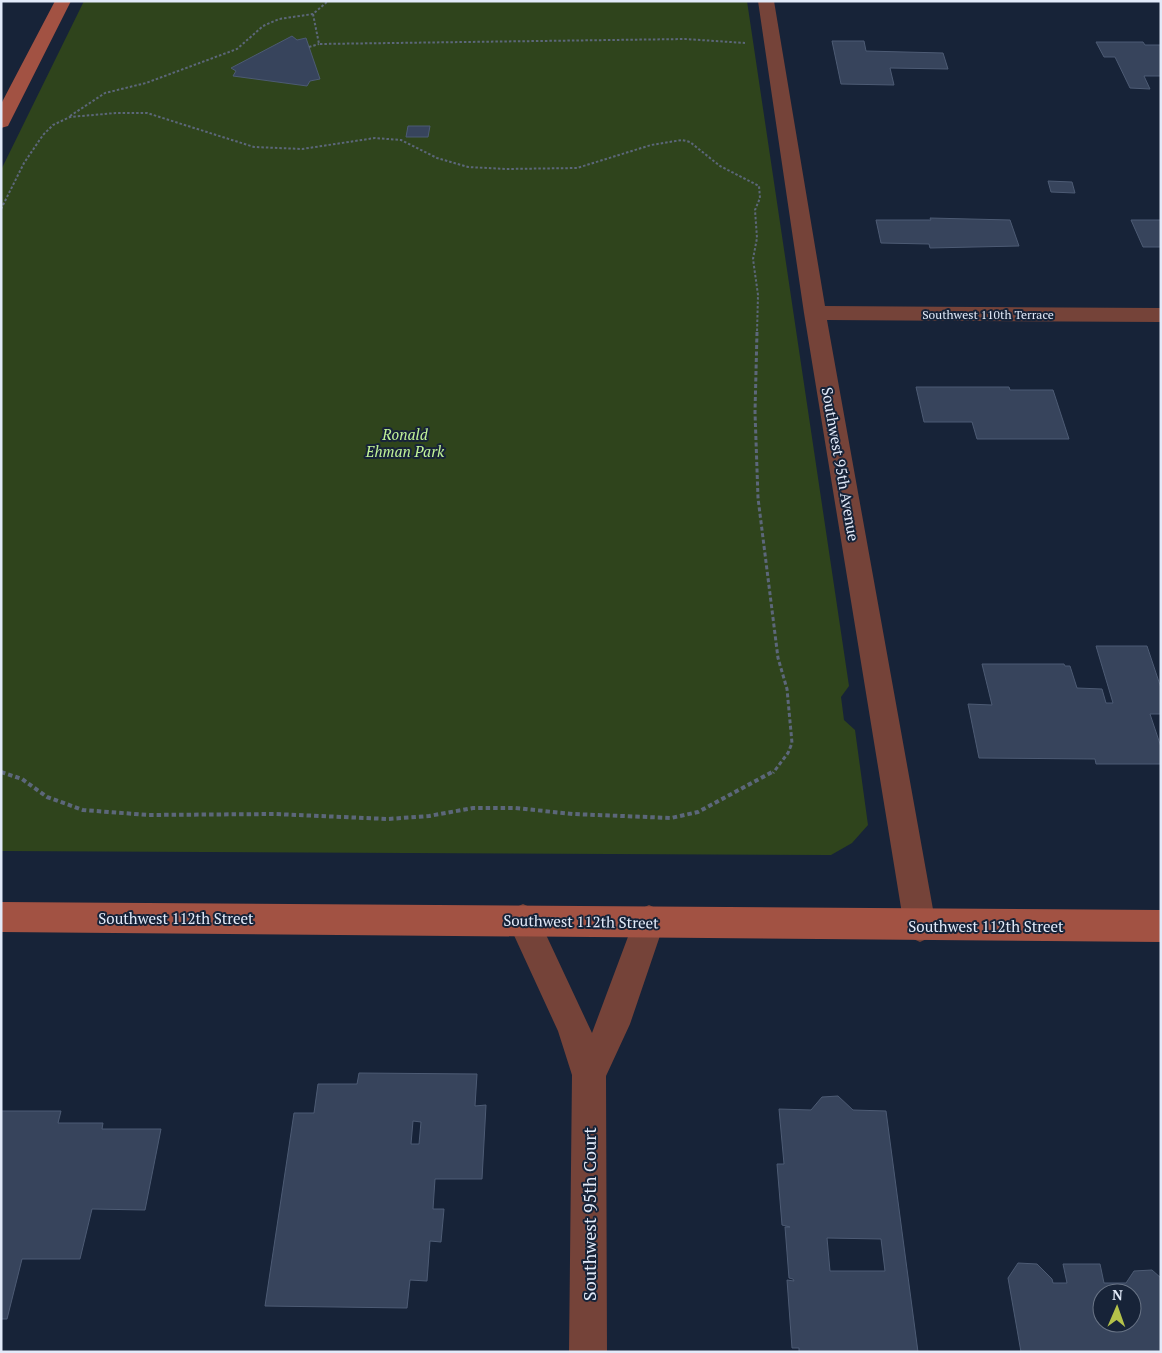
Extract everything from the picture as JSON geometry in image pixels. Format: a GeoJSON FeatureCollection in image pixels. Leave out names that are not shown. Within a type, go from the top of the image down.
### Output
{"type":"FeatureCollection","features":[{"type":"Feature","properties":{"kind":"main road"},"geometry":{"type":"LineString","coordinates":[[1,122],[63,1]]}},
{"type":"Feature","properties":{"kind":"main road","name":"Southwest 112th Street"},"geometry":{"type":"LineString","coordinates":[[1,918],[649,921],[920,926],[1161,926]]}},
{"type":"Feature","properties":{"kind":"street","name":"Southwest 95th Avenue"},"geometry":{"type":"LineString","coordinates":[[766,1],[815,313],[920,926]]}},
{"type":"Feature","properties":{"kind":"street","name":"Southwest 110th Terrace"},"geometry":{"type":"LineString","coordinates":[[815,313],[1161,315]]}},
{"type":"Feature","properties":{"kind":"street"},"geometry":{"type":"LineString","coordinates":[[523,920],[573,1027],[589,1075]]}},
{"type":"Feature","properties":{"kind":"street"},"geometry":{"type":"LineString","coordinates":[[589,1075],[614,1024],[649,921]]}},
{"type":"Feature","properties":{"kind":"street","name":"Southwest 95th Court"},"geometry":{"type":"LineString","coordinates":[[588,1352],[589,1075]]}},
{"type":"Feature","properties":{"kind":"path"},"geometry":{"type":"LineString","coordinates":[[1,209],[24,163],[43,134],[54,125],[70,117],[81,107],[105,94],[146,83],[237,49],[263,26],[279,19],[313,14],[328,1]]}},
{"type":"Feature","properties":{"kind":"path"},"geometry":{"type":"LineString","coordinates":[[313,14],[320,44]]}},
{"type":"Feature","properties":{"kind":"path"},"geometry":{"type":"LineString","coordinates":[[309,47],[320,44],[685,39],[749,43]]}},
{"type":"Feature","properties":{"kind":"path"},"geometry":{"type":"LineString","coordinates":[[1,772],[22,780],[47,797],[83,810],[148,815],[275,814],[388,819],[429,816],[473,808],[515,808],[573,814],[671,818],[698,812],[766,778],[772,774],[783,760],[792,743],[787,690],[778,658],[758,498],[755,412],[758,295],[753,259],[757,238],[755,210],[760,198],[759,186],[720,166],[690,142],[682,140],[651,145],[577,168],[506,169],[468,167],[437,158],[401,140],[375,138],[302,148],[254,147],[147,114],[70,117]]}},
{"type":"Feature","properties":{"kind":"green space","name":"Ronald Ehman Park"},"geometry":{"type":"Polygon","coordinates":[[[84,1],[747,1],[849,686],[841,697],[844,720],[855,730],[868,825],[852,843],[831,855],[1,851],[1,170],[84,1]]]}},
{"type":"Feature","properties":{"kind":"building"},"geometry":{"type":"Polygon","coordinates":[[[292,36],[297,40],[306,38],[320,79],[310,81],[307,86],[233,76],[236,71],[231,68],[292,36]]]}},
{"type":"Feature","properties":{"kind":"building"},"geometry":{"type":"Polygon","coordinates":[[[832,41],[864,41],[866,51],[943,53],[948,69],[890,68],[894,85],[841,84],[832,41]]]}},
{"type":"Feature","properties":{"kind":"building"},"geometry":{"type":"Polygon","coordinates":[[[1096,42],[1143,42],[1145,45],[1161,45],[1161,76],[1144,76],[1150,89],[1130,88],[1115,57],[1104,57],[1096,42]]]}},
{"type":"Feature","properties":{"kind":"building"},"geometry":{"type":"Polygon","coordinates":[[[408,126],[430,126],[428,137],[406,137],[408,126]]]}},
{"type":"Feature","properties":{"kind":"building"},"geometry":{"type":"Polygon","coordinates":[[[1048,181],[1072,182],[1075,193],[1051,192],[1048,181]]]}},
{"type":"Feature","properties":{"kind":"building"},"geometry":{"type":"Polygon","coordinates":[[[930,218],[1010,220],[1019,246],[930,248],[929,244],[881,243],[876,220],[931,220],[930,218]]]}},
{"type":"Feature","properties":{"kind":"building"},"geometry":{"type":"Polygon","coordinates":[[[1131,220],[1161,220],[1161,247],[1143,247],[1131,220]]]}},
{"type":"Feature","properties":{"kind":"building"},"geometry":{"type":"Polygon","coordinates":[[[916,387],[1009,387],[1010,390],[1053,390],[1069,439],[977,439],[972,422],[924,422],[916,387]]]}},
{"type":"Feature","properties":{"kind":"building"},"geometry":{"type":"Polygon","coordinates":[[[1096,646],[1147,646],[1161,688],[1161,714],[1150,714],[1161,747],[1161,764],[1096,764],[1095,759],[979,758],[968,704],[992,705],[982,664],[1064,664],[1065,666],[1070,666],[1077,688],[1102,689],[1106,703],[1113,703],[1096,646]]]}},
{"type":"Feature","properties":{"kind":"building"},"geometry":{"type":"Polygon","coordinates":[[[359,1073],[477,1074],[475,1106],[486,1105],[482,1179],[435,1179],[433,1209],[444,1209],[441,1242],[430,1241],[427,1281],[410,1280],[407,1308],[265,1306],[294,1113],[314,1113],[318,1084],[357,1084],[359,1073]],[[413,1121],[411,1144],[419,1144],[421,1122],[413,1121]]]}},
{"type":"Feature","properties":{"kind":"building"},"geometry":{"type":"Polygon","coordinates":[[[838,1096],[853,1110],[886,1111],[918,1352],[799,1352],[799,1348],[792,1348],[787,1280],[794,1281],[789,1278],[785,1227],[790,1227],[782,1225],[777,1164],[784,1164],[779,1109],[811,1110],[822,1097],[838,1096]],[[827,1238],[830,1271],[885,1271],[881,1239],[827,1238]]]}},
{"type":"Feature","properties":{"kind":"building"},"geometry":{"type":"Polygon","coordinates":[[[1,1111],[61,1111],[58,1123],[103,1123],[102,1129],[161,1129],[145,1210],[92,1209],[80,1259],[22,1259],[7,1319],[1,1319],[1,1111]]]}},
{"type":"Feature","properties":{"kind":"building"},"geometry":{"type":"Polygon","coordinates":[[[1018,1263],[1037,1264],[1052,1279],[1053,1283],[1067,1283],[1063,1264],[1100,1264],[1104,1283],[1092,1283],[1092,1333],[1142,1333],[1142,1283],[1126,1283],[1134,1271],[1152,1270],[1161,1278],[1161,1352],[1021,1352],[1008,1278],[1018,1263]]]}}]}
